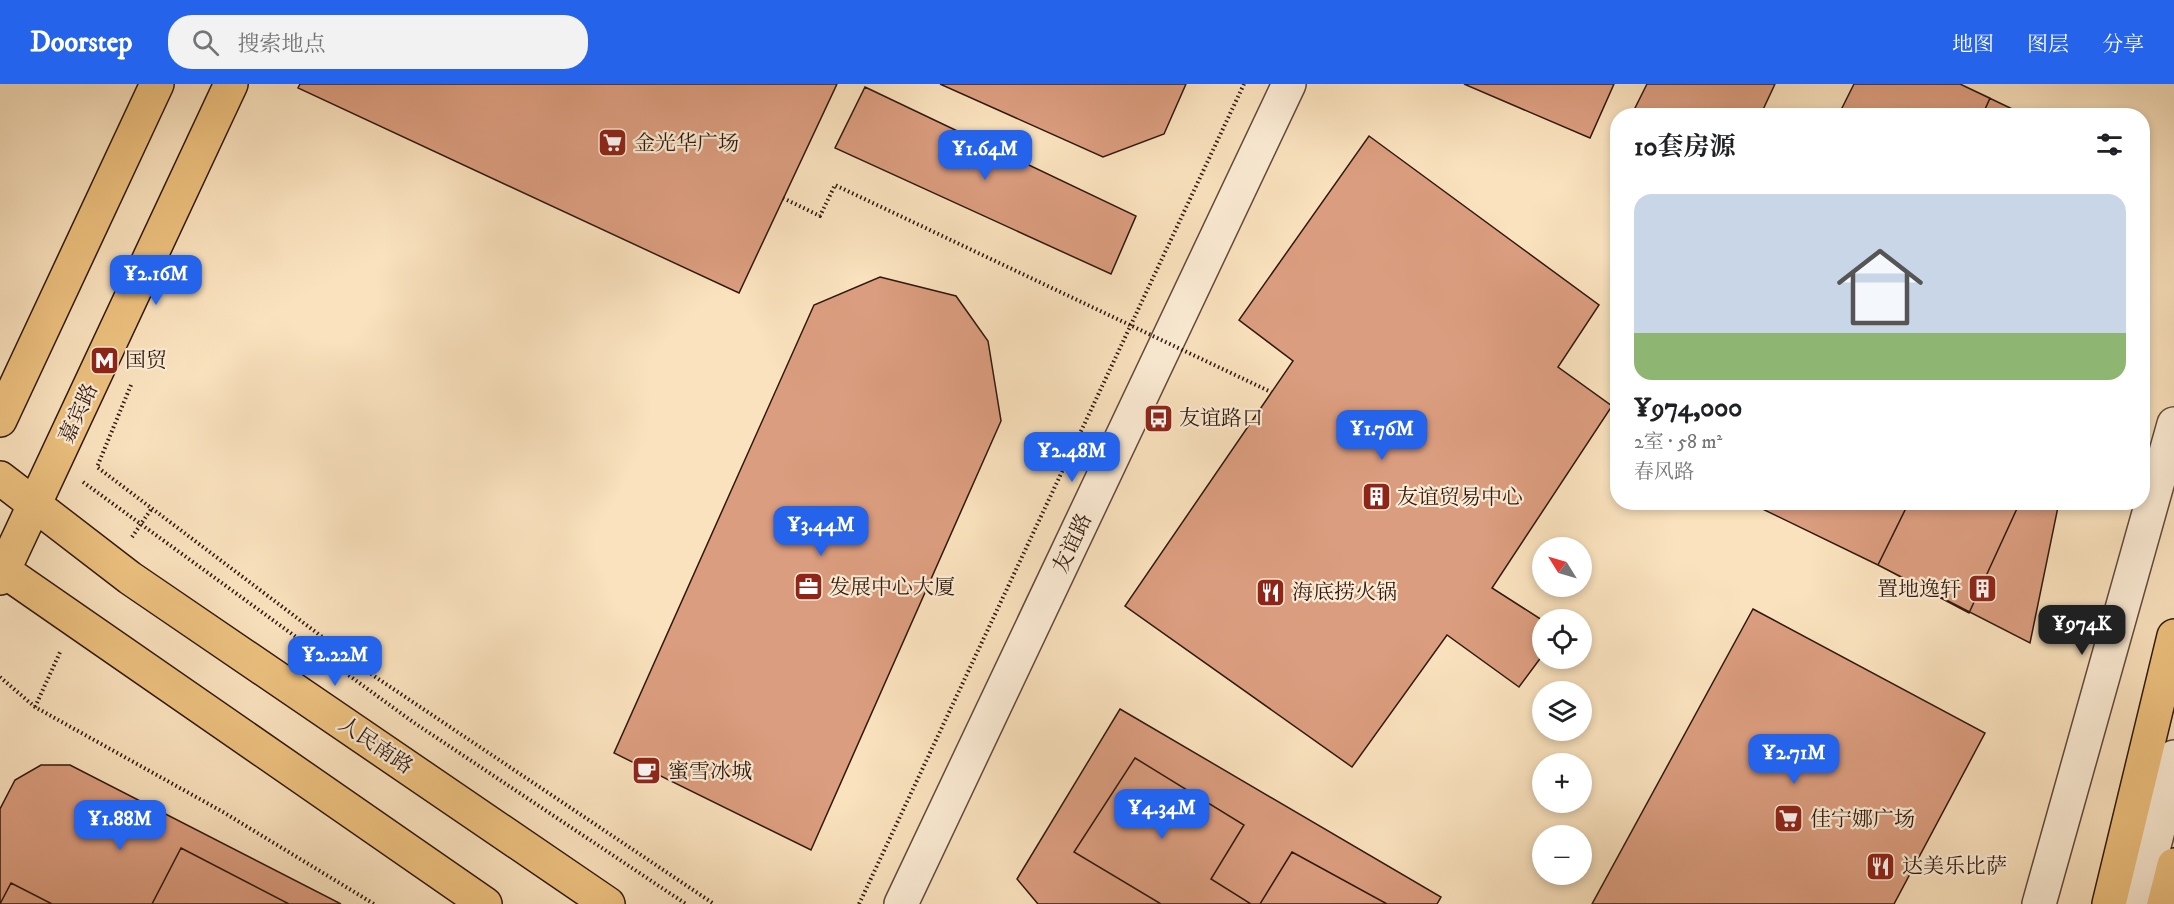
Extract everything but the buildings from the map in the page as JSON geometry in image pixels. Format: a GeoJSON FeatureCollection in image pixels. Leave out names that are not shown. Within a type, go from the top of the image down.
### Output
{"type":"FeatureCollection","features":[{"type":"Feature","properties":{"kind":"main road"},"geometry":{"type":"LineString","coordinates":[[0,420],[157,84]]}},
{"type":"Feature","properties":{"kind":"main road","name":"嘉宾路"},"geometry":{"type":"LineString","coordinates":[[1,572],[35,506],[231,84]]}},
{"type":"Feature","properties":{"kind":"main road","name":"人民南路"},"geometry":{"type":"LineString","coordinates":[[0,478],[130,578],[608,904]]}},
{"type":"Feature","properties":{"kind":"main road"},"geometry":{"type":"LineString","coordinates":[[1,572],[485,904]]}},
{"type":"Feature","properties":{"kind":"main road"},"geometry":{"type":"LineString","coordinates":[[2109,904],[2174,636]]}},
{"type":"Feature","properties":{"kind":"main road"},"geometry":{"type":"LineString","coordinates":[[2164,904],[2174,865]]}},
{"type":"Feature","properties":{"kind":"street","name":"友谊路"},"geometry":{"type":"LineString","coordinates":[[901,904],[1289,84]]}},
{"type":"Feature","properties":{"kind":"street"},"geometry":{"type":"LineString","coordinates":[[2150,509],[2174,424]]}},
{"type":"Feature","properties":{"kind":"street"},"geometry":{"type":"LineString","coordinates":[[2039,904],[2150,510]]}},
{"type":"Feature","properties":{"kind":"street"},"geometry":{"type":"LineString","coordinates":[[2128,904],[2139,889],[2147,868],[2174,757]]}},
{"type":"Feature","properties":{"kind":"path"},"geometry":{"type":"LineString","coordinates":[[859,904],[1244,84]]}},
{"type":"Feature","properties":{"kind":"path"},"geometry":{"type":"LineString","coordinates":[[783,198],[820,216],[835,186],[1271,392]]}},
{"type":"Feature","properties":{"kind":"path"},"geometry":{"type":"LineString","coordinates":[[134,379],[97,467],[374,676],[714,904]]}},
{"type":"Feature","properties":{"kind":"path"},"geometry":{"type":"LineString","coordinates":[[55,462],[413,722],[686,904]]}},
{"type":"Feature","properties":{"kind":"path"},"geometry":{"type":"LineString","coordinates":[[0,677],[35,707],[223,812],[374,904]]}},
{"type":"Feature","properties":{"kind":"place","name":"金光华广场"},"geometry":{"type":"Point","coordinates":[613,143]}},
{"type":"Feature","properties":{"kind":"place","name":"国贸"},"geometry":{"type":"Point","coordinates":[104,360]}},
{"type":"Feature","properties":{"kind":"place","name":"友谊路口"},"geometry":{"type":"Point","coordinates":[1158,418]}},
{"type":"Feature","properties":{"kind":"place","name":"友谊贸易中心"},"geometry":{"type":"Point","coordinates":[1376,497]}},
{"type":"Feature","properties":{"kind":"place","name":"发展中心大厦"},"geometry":{"type":"Point","coordinates":[808,587]}},
{"type":"Feature","properties":{"kind":"place","name":"置地逸轩"},"geometry":{"type":"Point","coordinates":[1982,589]}},
{"type":"Feature","properties":{"kind":"place","name":"海底捞火锅"},"geometry":{"type":"Point","coordinates":[1271,592]}},
{"type":"Feature","properties":{"kind":"place","name":"蜜雪冰城"},"geometry":{"type":"Point","coordinates":[647,771]}},
{"type":"Feature","properties":{"kind":"place","name":"佳宁娜广场"},"geometry":{"type":"Point","coordinates":[1789,819]}},
{"type":"Feature","properties":{"kind":"place","name":"达美乐比萨"},"geometry":{"type":"Point","coordinates":[1881,866]}}]}
